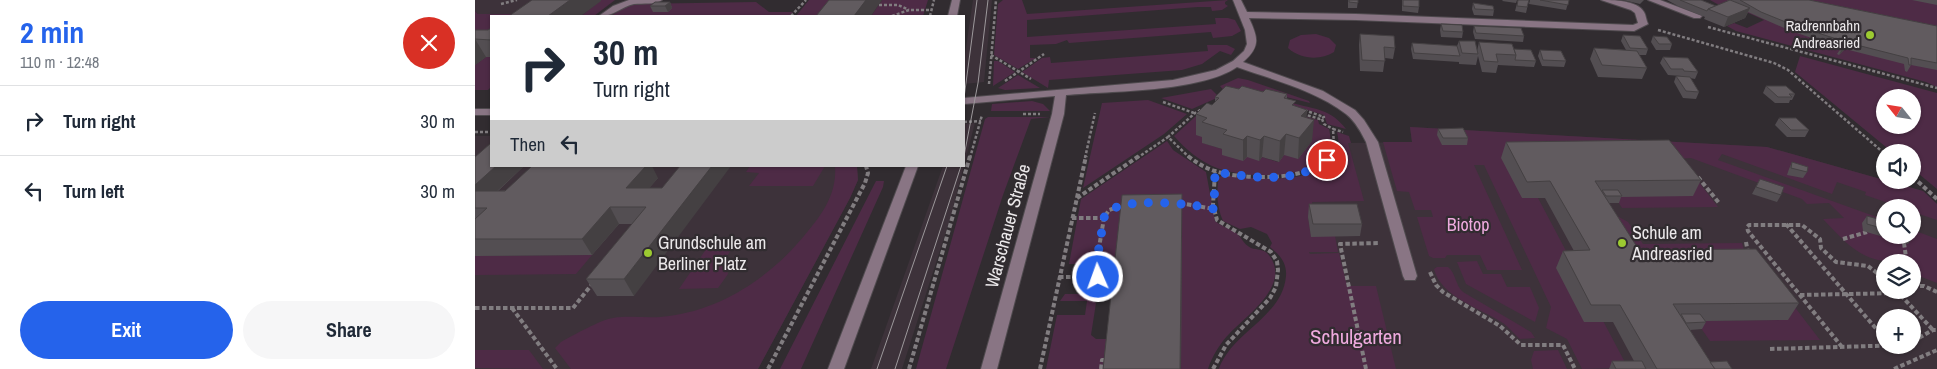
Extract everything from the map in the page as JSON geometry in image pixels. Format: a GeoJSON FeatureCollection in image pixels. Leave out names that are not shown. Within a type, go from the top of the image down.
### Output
{"type":"FeatureCollection","features":[{"type":"Feature","properties":{"kind":"street"},"geometry":{"type":"LineString","coordinates":[[605,15],[628,2],[658,0]]}},
{"type":"Feature","properties":{"kind":"street"},"geometry":{"type":"LineString","coordinates":[[953,15],[956,0]]}},
{"type":"Feature","properties":{"kind":"street"},"geometry":{"type":"LineString","coordinates":[[965,101],[1173,83],[1219,73],[1237,64],[1251,46],[1252,39],[1237,0]]}},
{"type":"Feature","properties":{"kind":"street"},"geometry":{"type":"LineString","coordinates":[[1243,16],[1357,17],[1635,28],[1643,24],[1639,12],[1634,8],[1605,0]]}},
{"type":"Feature","properties":{"kind":"street"},"geometry":{"type":"LineString","coordinates":[[1653,0],[1699,21]]}},
{"type":"Feature","properties":{"kind":"street"},"geometry":{"type":"LineString","coordinates":[[1237,64],[1319,93],[1351,112],[1360,122],[1372,142],[1410,276]]}},
{"type":"Feature","properties":{"kind":"street","name":"Warschauer Straße"},"geometry":{"type":"LineString","coordinates":[[989,369],[1058,114],[1058,94]]}},
{"type":"Feature","properties":{"kind":"street"},"geometry":{"type":"LineString","coordinates":[[903,167],[905,185]]}},
{"type":"Feature","properties":{"kind":"street"},"geometry":{"type":"LineString","coordinates":[[836,369],[912,167]]}},
{"type":"Feature","properties":{"kind":"path"},"geometry":{"type":"LineString","coordinates":[[501,4],[517,0]]}},
{"type":"Feature","properties":{"kind":"path"},"geometry":{"type":"LineString","coordinates":[[792,15],[806,0]]}},
{"type":"Feature","properties":{"kind":"path"},"geometry":{"type":"LineString","coordinates":[[930,15],[934,0]]}},
{"type":"Feature","properties":{"kind":"path"},"geometry":{"type":"LineString","coordinates":[[988,92],[996,0]]}},
{"type":"Feature","properties":{"kind":"path"},"geometry":{"type":"LineString","coordinates":[[879,5],[898,4],[909,10]]}},
{"type":"Feature","properties":{"kind":"path"},"geometry":{"type":"LineString","coordinates":[[895,15],[909,10],[931,10]]}},
{"type":"Feature","properties":{"kind":"path"},"geometry":{"type":"LineString","coordinates":[[1699,21],[1792,50],[1937,88]]}},
{"type":"Feature","properties":{"kind":"path"},"geometry":{"type":"LineString","coordinates":[[1643,24],[1662,32],[1774,63],[1788,70],[1876,146]]}},
{"type":"Feature","properties":{"kind":"path"},"geometry":{"type":"LineString","coordinates":[[1003,82],[1044,54]]}},
{"type":"Feature","properties":{"kind":"path"},"geometry":{"type":"LineString","coordinates":[[991,55],[1058,94]]}},
{"type":"Feature","properties":{"kind":"path"},"geometry":{"type":"LineString","coordinates":[[1158,100],[1195,113]]}},
{"type":"Feature","properties":{"kind":"path"},"geometry":{"type":"LineString","coordinates":[[1076,198],[1168,137],[1195,113],[1209,106]]}},
{"type":"Feature","properties":{"kind":"path"},"geometry":{"type":"LineString","coordinates":[[909,369],[985,107]]}},
{"type":"Feature","properties":{"kind":"path"},"geometry":{"type":"LineString","coordinates":[[1297,108],[1322,115],[1326,126],[1347,133]]}},
{"type":"Feature","properties":{"kind":"path"},"geometry":{"type":"LineString","coordinates":[[1040,369],[1095,113]]}},
{"type":"Feature","properties":{"kind":"path"},"geometry":{"type":"LineString","coordinates":[[1301,114],[1322,119]]}},
{"type":"Feature","properties":{"kind":"path"},"geometry":{"type":"LineString","coordinates":[[965,122],[981,121]]}},
{"type":"Feature","properties":{"kind":"path"},"geometry":{"type":"LineString","coordinates":[[1168,137],[1182,152],[1215,172],[1291,176],[1311,171],[1327,160],[1335,144],[1333,129]]}},
{"type":"Feature","properties":{"kind":"path"},"geometry":{"type":"LineString","coordinates":[[475,132],[490,132]]}},
{"type":"Feature","properties":{"kind":"path"},"geometry":{"type":"LineString","coordinates":[[768,369],[865,183],[868,173],[866,167]]}},
{"type":"Feature","properties":{"kind":"path"},"geometry":{"type":"LineString","coordinates":[[1693,170],[1719,203]]}},
{"type":"Feature","properties":{"kind":"path"},"geometry":{"type":"LineString","coordinates":[[1213,369],[1226,345],[1270,298],[1276,287],[1278,270],[1277,261],[1271,252],[1253,239],[1221,223],[1215,216],[1215,172]]}},
{"type":"Feature","properties":{"kind":"path"},"geometry":{"type":"LineString","coordinates":[[1921,184],[1937,199]]}},
{"type":"Feature","properties":{"kind":"path"},"geometry":{"type":"LineString","coordinates":[[1172,203],[1214,209]]}},
{"type":"Feature","properties":{"kind":"path"},"geometry":{"type":"LineString","coordinates":[[1059,278],[1096,277],[1105,214],[1129,204]]}},
{"type":"Feature","properties":{"kind":"path"},"geometry":{"type":"LineString","coordinates":[[1072,218],[1104,218]]}},
{"type":"Feature","properties":{"kind":"path"},"geometry":{"type":"LineString","coordinates":[[1785,224],[1876,328]]}},
{"type":"Feature","properties":{"kind":"path"},"geometry":{"type":"LineString","coordinates":[[1842,348],[1747,227],[1749,225],[1803,225],[1820,240],[1821,248],[1836,262],[1868,266],[1876,270]]}},
{"type":"Feature","properties":{"kind":"path"},"geometry":{"type":"LineString","coordinates":[[1843,239],[1867,232]]}},
{"type":"Feature","properties":{"kind":"path"},"geometry":{"type":"LineString","coordinates":[[1746,242],[1748,254],[1754,261]]}},
{"type":"Feature","properties":{"kind":"path"},"geometry":{"type":"LineString","coordinates":[[1340,244],[1366,369]]}},
{"type":"Feature","properties":{"kind":"path"},"geometry":{"type":"LineString","coordinates":[[1429,267],[1434,281],[1443,292],[1501,326],[1517,344],[1525,346],[1563,345],[1575,369]]}},
{"type":"Feature","properties":{"kind":"path"},"geometry":{"type":"LineString","coordinates":[[475,308],[573,308],[595,280]]}},
{"type":"Feature","properties":{"kind":"path"},"geometry":{"type":"LineString","coordinates":[[1921,286],[1937,292]]}},
{"type":"Feature","properties":{"kind":"path"},"geometry":{"type":"LineString","coordinates":[[1800,295],[1876,293]]}},
{"type":"Feature","properties":{"kind":"path"},"geometry":{"type":"LineString","coordinates":[[1904,299],[1935,330],[1921,337]]}},
{"type":"Feature","properties":{"kind":"path"},"geometry":{"type":"LineString","coordinates":[[512,308],[557,369]]}},
{"type":"Feature","properties":{"kind":"path"},"geometry":{"type":"LineString","coordinates":[[1770,348],[1876,347]]}},
{"type":"Feature","properties":{"kind":"path"},"geometry":{"type":"LineString","coordinates":[[1894,369],[1937,350]]}},
{"type":"Feature","properties":{"kind":"path"},"geometry":{"type":"LineString","coordinates":[[1101,369],[1102,360],[1109,360]]}},
{"type":"Feature","properties":{"kind":"shaded area"},"geometry":{"type":"Polygon","coordinates":[[[475,0],[533,0],[513,14],[478,14],[475,11],[475,0]]]}},
{"type":"Feature","properties":{"kind":"shaded area"},"geometry":{"type":"Polygon","coordinates":[[[973,0],[992,0],[984,82],[965,84],[965,54],[973,0]]]}},
{"type":"Feature","properties":{"kind":"shaded area"},"geometry":{"type":"Polygon","coordinates":[[[975,123],[965,161],[965,124],[975,123]]]}},
{"type":"Feature","properties":{"kind":"shaded area","name":"Schule am Andreasried"},"geometry":{"type":"Polygon","coordinates":[[[1410,127],[1767,147],[1876,178],[1876,189],[1916,189],[1923,191],[1937,204],[1937,369],[1329,369],[1300,200],[1348,143],[1412,142],[1410,127]]]}},
{"type":"Feature","properties":{"kind":"shaded area","name":"Grundschule am Berliner Platz"},"geometry":{"type":"Polygon","coordinates":[[[475,136],[490,136],[490,167],[857,167],[858,180],[850,198],[758,369],[475,369],[475,136]]]}},
{"type":"Feature","properties":{"kind":"shaded area"},"geometry":{"type":"Polygon","coordinates":[[[943,167],[964,167],[950,219],[902,369],[871,369],[943,167]]]}},
{"type":"Feature","properties":{"kind":"green space"},"geometry":{"type":"Polygon","coordinates":[[[533,0],[615,0],[595,15],[582,15],[600,1],[548,15],[490,15],[490,48],[475,48],[475,11],[478,14],[513,14],[533,0]]]}},
{"type":"Feature","properties":{"kind":"green space"},"geometry":{"type":"Polygon","coordinates":[[[809,0],[847,0],[836,15],[797,15],[809,0]]]}},
{"type":"Feature","properties":{"kind":"green space"},"geometry":{"type":"Polygon","coordinates":[[[882,0],[928,0],[923,15],[872,15],[882,0]]]}},
{"type":"Feature","properties":{"kind":"green space"},"geometry":{"type":"Polygon","coordinates":[[[1003,0],[1022,0],[1027,14],[1228,0],[1225,4],[1228,6],[1222,10],[1212,11],[1211,7],[1198,7],[1027,20],[1027,37],[1216,24],[1215,18],[1235,20],[1241,31],[1232,36],[1213,38],[1211,32],[1069,43],[1067,40],[1056,44],[1030,45],[1030,58],[1036,58],[1018,69],[994,55],[998,4],[1003,0]]]}},
{"type":"Feature","properties":{"kind":"green space","name":"Radrennbahn Andreasried"},"geometry":{"type":"Polygon","coordinates":[[[1710,0],[1937,0],[1937,87],[1926,82],[1736,31],[1727,26],[1734,23],[1747,28],[1764,20],[1744,11],[1719,5],[1710,0]]]}},
{"type":"Feature","properties":{"kind":"green space"},"geometry":{"type":"Polygon","coordinates":[[[756,2],[769,12],[793,12],[790,15],[612,15],[633,4],[756,2]]]}},
{"type":"Feature","properties":{"kind":"green space"},"geometry":{"type":"Polygon","coordinates":[[[1316,34],[1329,38],[1336,45],[1334,52],[1323,57],[1310,58],[1298,55],[1288,48],[1290,40],[1301,35],[1316,34]]]}},
{"type":"Feature","properties":{"kind":"green space"},"geometry":{"type":"Polygon","coordinates":[[[1207,45],[1227,45],[1235,49],[1231,55],[1220,51],[1202,64],[1182,70],[1049,80],[1048,88],[1022,72],[1042,58],[1050,57],[1051,63],[1208,51],[1207,45]]]}},
{"type":"Feature","properties":{"kind":"green space"},"geometry":{"type":"Polygon","coordinates":[[[1800,56],[1937,93],[1937,189],[1921,176],[1921,144],[1882,144],[1795,72],[1800,56]]]}},
{"type":"Feature","properties":{"kind":"green space"},"geometry":{"type":"Polygon","coordinates":[[[486,57],[490,57],[490,88],[488,90],[475,90],[475,65],[486,57]]]}},
{"type":"Feature","properties":{"kind":"green space"},"geometry":{"type":"Polygon","coordinates":[[[994,61],[998,61],[1015,72],[993,86],[994,61]]]}},
{"type":"Feature","properties":{"kind":"green space"},"geometry":{"type":"Polygon","coordinates":[[[1018,75],[1040,88],[1005,90],[998,88],[1018,75]]]}},
{"type":"Feature","properties":{"kind":"green space"},"geometry":{"type":"Polygon","coordinates":[[[1238,78],[1309,101],[1310,103],[1266,92],[1227,94],[1220,86],[1238,78]]]}},
{"type":"Feature","properties":{"kind":"green space"},"geometry":{"type":"Polygon","coordinates":[[[1211,89],[1219,97],[1192,109],[1161,98],[1211,89]]]}},
{"type":"Feature","properties":{"kind":"green space"},"geometry":{"type":"Polygon","coordinates":[[[1148,100],[1187,114],[1164,134],[1083,188],[1102,103],[1148,100]]]}},
{"type":"Feature","properties":{"kind":"green space"},"geometry":{"type":"Polygon","coordinates":[[[1032,101],[1043,104],[1050,111],[991,111],[992,104],[1032,101]]]}},
{"type":"Feature","properties":{"kind":"green space"},"geometry":{"type":"Polygon","coordinates":[[[1292,103],[1328,114],[1340,122],[1346,129],[1327,124],[1324,115],[1291,105],[1292,103]]]}},
{"type":"Feature","properties":{"kind":"green space"},"geometry":{"type":"Polygon","coordinates":[[[1290,112],[1318,120],[1319,124],[1329,129],[1329,147],[1322,160],[1308,168],[1290,173],[1250,175],[1217,168],[1194,155],[1174,136],[1196,116],[1207,138],[1203,143],[1247,157],[1262,157],[1278,162],[1284,155],[1311,141],[1299,137],[1290,112]]]}},
{"type":"Feature","properties":{"kind":"green space"},"geometry":{"type":"Polygon","coordinates":[[[988,117],[1050,117],[1031,119],[1003,195],[946,369],[916,369],[985,119],[988,117]]]}},
{"type":"Feature","properties":{"kind":"green space","name":"Biotop"},"geometry":{"type":"Polygon","coordinates":[[[1410,127],[1767,147],[1876,178],[1876,189],[1916,189],[1923,191],[1937,204],[1937,220],[1921,215],[1921,199],[1877,199],[1865,195],[1866,192],[1837,182],[1832,194],[1722,154],[1718,160],[1876,217],[1876,244],[1921,244],[1921,233],[1937,239],[1937,283],[1921,277],[1921,254],[1876,254],[1876,260],[1857,251],[1823,219],[1844,218],[1829,203],[1807,204],[1802,199],[1691,158],[1675,159],[1521,198],[1538,198],[1628,368],[1582,369],[1567,339],[1546,328],[1551,307],[1484,165],[1474,165],[1522,270],[1487,270],[1480,255],[1447,255],[1445,258],[1429,256],[1417,217],[1433,217],[1431,210],[1415,210],[1409,192],[1397,191],[1383,142],[1412,142],[1410,127]]]}},
{"type":"Feature","properties":{"kind":"green space","name":"Schulgarten"},"geometry":{"type":"Polygon","coordinates":[[[1337,132],[1349,136],[1351,143],[1348,143],[1364,201],[1312,202],[1314,217],[1308,217],[1311,236],[1335,236],[1338,252],[1309,252],[1310,254],[1339,253],[1347,286],[1376,286],[1396,369],[1219,369],[1234,345],[1262,319],[1278,300],[1283,289],[1286,271],[1282,260],[1270,247],[1272,243],[1267,234],[1251,227],[1240,229],[1223,221],[1219,211],[1219,177],[1225,175],[1278,178],[1316,172],[1330,163],[1338,150],[1337,132]]]}},
{"type":"Feature","properties":{"kind":"green space"},"geometry":{"type":"Polygon","coordinates":[[[1167,141],[1173,150],[1206,172],[1215,221],[1235,232],[1251,248],[1266,252],[1274,265],[1275,276],[1265,298],[1223,341],[1214,354],[1208,369],[1181,369],[1119,264],[1069,264],[1081,199],[1167,141]]]}},
{"type":"Feature","properties":{"kind":"green space"},"geometry":{"type":"Polygon","coordinates":[[[749,167],[824,167],[813,186],[749,186],[759,173],[746,172],[749,167]]]}},
{"type":"Feature","properties":{"kind":"green space"},"geometry":{"type":"Polygon","coordinates":[[[835,167],[857,167],[858,180],[758,369],[571,369],[555,348],[561,342],[608,319],[662,317],[690,312],[710,306],[747,287],[780,261],[808,231],[832,193],[835,167]]]}},
{"type":"Feature","properties":{"kind":"green space"},"geometry":{"type":"Polygon","coordinates":[[[1691,172],[1718,207],[1622,208],[1615,197],[1691,172]]]}},
{"type":"Feature","properties":{"kind":"green space"},"geometry":{"type":"Polygon","coordinates":[[[876,181],[884,181],[883,187],[801,369],[780,369],[876,181]]]}},
{"type":"Feature","properties":{"kind":"green space"},"geometry":{"type":"Polygon","coordinates":[[[1608,211],[1628,222],[1643,244],[1742,243],[1745,253],[1632,266],[1608,211]]]}},
{"type":"Feature","properties":{"kind":"green space"},"geometry":{"type":"Polygon","coordinates":[[[713,239],[738,239],[724,261],[728,274],[718,288],[679,289],[713,239]]]}},
{"type":"Feature","properties":{"kind":"green space"},"geometry":{"type":"Polygon","coordinates":[[[592,255],[576,274],[475,275],[475,256],[592,255]]]}},
{"type":"Feature","properties":{"kind":"green space"},"geometry":{"type":"Polygon","coordinates":[[[1477,261],[1483,274],[1501,274],[1507,287],[1530,287],[1539,308],[1535,322],[1466,284],[1457,262],[1477,261]]]}},
{"type":"Feature","properties":{"kind":"green space"},"geometry":{"type":"Polygon","coordinates":[[[1437,267],[1448,267],[1453,272],[1458,286],[1463,292],[1531,332],[1535,338],[1520,339],[1503,323],[1462,301],[1438,279],[1434,269],[1437,267]]]}},
{"type":"Feature","properties":{"kind":"green space"},"geometry":{"type":"Polygon","coordinates":[[[1784,293],[1820,340],[1710,341],[1696,321],[1788,320],[1784,293]]]}},
{"type":"Feature","properties":{"kind":"green space"},"geometry":{"type":"Polygon","coordinates":[[[1065,294],[1084,294],[1096,303],[1091,335],[1096,339],[1111,339],[1108,369],[1046,369],[1057,315],[1085,315],[1087,301],[1060,301],[1065,294]]]}},
{"type":"Feature","properties":{"kind":"green space"},"geometry":{"type":"Polygon","coordinates":[[[475,350],[529,350],[543,369],[475,368],[475,350]]]}},
{"type":"Feature","properties":{"kind":"green space"},"geometry":{"type":"Polygon","coordinates":[[[1558,350],[1567,369],[1533,369],[1531,360],[1534,351],[1558,350]]]}},
{"type":"Feature","properties":{"kind":"building"},"geometry":{"type":"Polygon","coordinates":[[[532,0],[570,0],[549,15],[510,15],[532,0]]]}},
{"type":"Feature","properties":{"kind":"building"},"geometry":{"type":"Polygon","coordinates":[[[829,0],[866,0],[855,15],[817,15],[829,0]]]}},
{"type":"Feature","properties":{"kind":"building"},"geometry":{"type":"Polygon","coordinates":[[[1349,0],[1358,0],[1358,3],[1349,2],[1349,0]]]}},
{"type":"Feature","properties":{"kind":"building"},"geometry":{"type":"Polygon","coordinates":[[[1403,0],[1419,0],[1419,7],[1403,6],[1403,0]]]}},
{"type":"Feature","properties":{"kind":"building"},"geometry":{"type":"Polygon","coordinates":[[[1518,0],[1529,0],[1527,7],[1517,6],[1518,0]]]}},
{"type":"Feature","properties":{"kind":"building"},"geometry":{"type":"Polygon","coordinates":[[[1540,0],[1569,0],[1568,5],[1540,0]]]}},
{"type":"Feature","properties":{"kind":"building"},"geometry":{"type":"Polygon","coordinates":[[[1680,0],[1701,0],[1716,6],[1707,11],[1680,0]]]}},
{"type":"Feature","properties":{"kind":"building"},"geometry":{"type":"Polygon","coordinates":[[[1730,0],[1750,8],[1728,17],[1708,9],[1730,0]]]}},
{"type":"Feature","properties":{"kind":"building","name":"Radrennbahn Andreasried"},"geometry":{"type":"Polygon","coordinates":[[[1740,0],[1809,0],[1937,26],[1937,63],[1911,58],[1911,65],[1909,65],[1908,58],[1849,43],[1842,49],[1846,42],[1793,25],[1761,12],[1740,0]]]}},
{"type":"Feature","properties":{"kind":"building"},"geometry":{"type":"Polygon","coordinates":[[[655,2],[670,2],[665,6],[650,6],[655,2]]]}},
{"type":"Feature","properties":{"kind":"building"},"geometry":{"type":"Polygon","coordinates":[[[1473,3],[1493,6],[1494,10],[1475,9],[1473,3]]]}},
{"type":"Feature","properties":{"kind":"building"},"geometry":{"type":"Polygon","coordinates":[[[1441,24],[1462,25],[1463,32],[1443,31],[1441,24]]]}},
{"type":"Feature","properties":{"kind":"building"},"geometry":{"type":"Polygon","coordinates":[[[1474,26],[1521,28],[1524,36],[1476,33],[1474,26]]]}},
{"type":"Feature","properties":{"kind":"building"},"geometry":{"type":"Polygon","coordinates":[[[490,29],[490,40],[475,39],[475,30],[490,29]]]}},
{"type":"Feature","properties":{"kind":"building"},"geometry":{"type":"Polygon","coordinates":[[[1360,34],[1394,36],[1395,48],[1384,47],[1385,61],[1362,60],[1360,34]]]}},
{"type":"Feature","properties":{"kind":"building"},"geometry":{"type":"Polygon","coordinates":[[[1623,35],[1640,36],[1648,49],[1630,48],[1623,35]]]}},
{"type":"Feature","properties":{"kind":"building"},"geometry":{"type":"Polygon","coordinates":[[[1653,36],[1667,37],[1672,44],[1659,44],[1653,36]]]}},
{"type":"Feature","properties":{"kind":"building"},"geometry":{"type":"Polygon","coordinates":[[[1459,41],[1475,41],[1478,54],[1462,53],[1459,41]]]}},
{"type":"Feature","properties":{"kind":"building"},"geometry":{"type":"Polygon","coordinates":[[[1479,42],[1512,44],[1516,55],[1496,54],[1498,62],[1484,61],[1479,42]]]}},
{"type":"Feature","properties":{"kind":"building"},"geometry":{"type":"Polygon","coordinates":[[[1412,43],[1457,46],[1460,56],[1414,53],[1412,43]]]}},
{"type":"Feature","properties":{"kind":"building"},"geometry":{"type":"Polygon","coordinates":[[[1594,48],[1637,51],[1647,68],[1602,65],[1594,48]]]}},
{"type":"Feature","properties":{"kind":"building"},"geometry":{"type":"Polygon","coordinates":[[[1514,49],[1531,50],[1536,61],[1515,60],[1514,49]]]}},
{"type":"Feature","properties":{"kind":"building"},"geometry":{"type":"Polygon","coordinates":[[[1540,50],[1561,51],[1566,61],[1543,60],[1540,50]]]}},
{"type":"Feature","properties":{"kind":"building"},"geometry":{"type":"Polygon","coordinates":[[[1663,57],[1688,58],[1698,72],[1671,69],[1663,57]]]}},
{"type":"Feature","properties":{"kind":"building"},"geometry":{"type":"Polygon","coordinates":[[[1676,76],[1690,77],[1699,92],[1686,91],[1676,76]]]}},
{"type":"Feature","properties":{"kind":"building"},"geometry":{"type":"Polygon","coordinates":[[[1226,86],[1239,89],[1242,86],[1263,92],[1266,89],[1287,94],[1284,98],[1296,101],[1292,105],[1307,110],[1301,116],[1314,120],[1299,138],[1286,134],[1280,141],[1264,136],[1260,140],[1247,136],[1243,140],[1223,134],[1227,130],[1202,122],[1207,118],[1196,114],[1207,103],[1212,105],[1219,98],[1215,97],[1226,86]]]}},
{"type":"Feature","properties":{"kind":"building"},"geometry":{"type":"Polygon","coordinates":[[[1766,86],[1786,86],[1795,94],[1789,94],[1792,97],[1778,97],[1766,86]]]}},
{"type":"Feature","properties":{"kind":"building"},"geometry":{"type":"Polygon","coordinates":[[[1779,118],[1796,118],[1809,130],[1791,130],[1779,118]]]}},
{"type":"Feature","properties":{"kind":"building"},"geometry":{"type":"Polygon","coordinates":[[[1463,128],[1468,138],[1443,138],[1438,129],[1463,128]]]}},
{"type":"Feature","properties":{"kind":"building"},"geometry":{"type":"Polygon","coordinates":[[[1669,140],[1701,180],[1595,181],[1639,250],[1756,249],[1799,303],[1673,304],[1715,369],[1657,369],[1620,305],[1591,305],[1563,251],[1590,250],[1550,181],[1527,182],[1506,142],[1669,140]]]}},
{"type":"Feature","properties":{"kind":"building"},"geometry":{"type":"Polygon","coordinates":[[[490,144],[490,167],[495,167],[475,185],[475,157],[490,144]]]}},
{"type":"Feature","properties":{"kind":"building"},"geometry":{"type":"Polygon","coordinates":[[[1792,162],[1808,167],[1807,172],[1791,168],[1792,162]]]}},
{"type":"Feature","properties":{"kind":"building"},"geometry":{"type":"Polygon","coordinates":[[[531,167],[645,167],[626,188],[662,188],[679,167],[711,167],[624,279],[586,279],[646,207],[610,207],[582,239],[475,239],[475,219],[487,208],[475,208],[475,191],[505,191],[531,167]]]}},
{"type":"Feature","properties":{"kind":"building"},"geometry":{"type":"Polygon","coordinates":[[[1760,179],[1784,187],[1781,195],[1756,187],[1760,179]]]}},
{"type":"Feature","properties":{"kind":"building"},"geometry":{"type":"Polygon","coordinates":[[[1602,190],[1618,190],[1622,196],[1606,196],[1602,190]]]}},
{"type":"Feature","properties":{"kind":"building"},"geometry":{"type":"Polygon","coordinates":[[[1182,194],[1180,369],[1103,369],[1122,195],[1182,194]]]}},
{"type":"Feature","properties":{"kind":"building"},"geometry":{"type":"Polygon","coordinates":[[[1309,204],[1357,204],[1362,224],[1313,224],[1309,204]]]}},
{"type":"Feature","properties":{"kind":"building"},"geometry":{"type":"Polygon","coordinates":[[[1867,216],[1876,218],[1876,226],[1867,224],[1867,216]]]}},
{"type":"Feature","properties":{"kind":"building"},"geometry":{"type":"Polygon","coordinates":[[[1099,257],[1115,257],[1112,282],[1095,283],[1099,257]]]}},
{"type":"Feature","properties":{"kind":"building"},"geometry":{"type":"Polygon","coordinates":[[[1681,314],[1700,314],[1706,322],[1686,323],[1681,314]]]}},
{"type":"Feature","properties":{"kind":"building"},"geometry":{"type":"Polygon","coordinates":[[[1612,361],[1642,361],[1646,369],[1616,369],[1612,361]]]}},
{"type":"Feature","properties":{"kind":"building"},"geometry":{"type":"Polygon","coordinates":[[[1727,361],[1732,369],[1715,369],[1710,362],[1727,361]]]}},
{"type":"Feature","properties":{"kind":"tram line"},"geometry":{"type":"LineString","coordinates":[[965,90],[977,0]]}},
{"type":"Feature","properties":{"kind":"tram line"},"geometry":{"type":"LineString","coordinates":[[965,151],[978,83],[988,0]]}},
{"type":"Feature","properties":{"kind":"tram line"},"geometry":{"type":"LineString","coordinates":[[877,369],[947,167]]}},
{"type":"Feature","properties":{"kind":"tram line"},"geometry":{"type":"LineString","coordinates":[[895,369],[961,167]]}},
{"type":"Feature","properties":{"kind":"place","name":"Radrennbahn Andreasried"},"geometry":{"type":"Point","coordinates":[1870,35]}},
{"type":"Feature","properties":{"kind":"place","name":"Schule am Andreasried"},"geometry":{"type":"Point","coordinates":[1622,243]}},
{"type":"Feature","properties":{"kind":"place","name":"Grundschule am Berliner Platz"},"geometry":{"type":"Point","coordinates":[648,253]}},
{"type":"Feature","properties":{"kind":"route"},"geometry":{"type":"LineString","coordinates":[[1098,277],[1094,277],[1104,218],[1105,214],[1111,210],[1123,205],[1136,203],[1192,204],[1214,209],[1215,172],[1248,176],[1291,176],[1311,171],[1327,160]]}}]}
